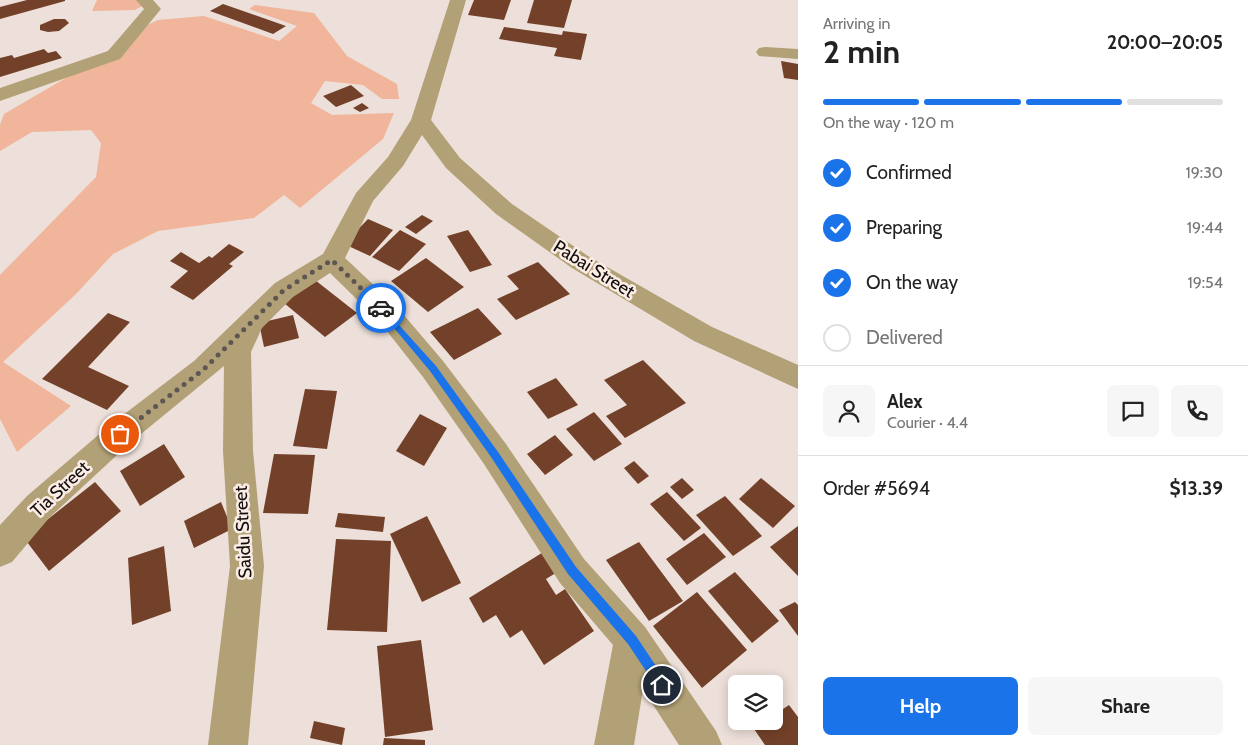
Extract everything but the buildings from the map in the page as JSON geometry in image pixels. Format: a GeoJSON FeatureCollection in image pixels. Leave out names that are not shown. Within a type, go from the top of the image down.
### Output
{"type":"FeatureCollection","features":[{"type":"Feature","properties":{"kind":"street"},"geometry":{"type":"LineString","coordinates":[[0,95],[28,83],[114,55],[153,9],[144,0]]}},
{"type":"Feature","properties":{"kind":"street"},"geometry":{"type":"LineString","coordinates":[[458,0],[420,120],[396,161],[364,198],[332,260],[388,314],[433,369],[495,454],[572,571],[632,640],[702,745]]}},
{"type":"Feature","properties":{"kind":"street"},"geometry":{"type":"LineString","coordinates":[[765,52],[798,54]]}},
{"type":"Feature","properties":{"kind":"street","name":"Pabai Street"},"geometry":{"type":"LineString","coordinates":[[420,120],[453,162],[504,209],[564,251],[703,334],[798,377]]}},
{"type":"Feature","properties":{"kind":"street","name":"Tia Street"},"geometry":{"type":"LineString","coordinates":[[0,550],[38,507],[120,434],[204,369],[284,290],[332,260]]}},
{"type":"Feature","properties":{"kind":"street","name":"Saidu Street"},"geometry":{"type":"LineString","coordinates":[[228,745],[241,637],[247,566],[238,451],[238,352],[252,320]]}},
{"type":"Feature","properties":{"kind":"street"},"geometry":{"type":"LineString","coordinates":[[614,745],[632,640]]}},
{"type":"Feature","properties":{"kind":"shaded area"},"geometry":{"type":"Polygon","coordinates":[[[97,0],[153,0],[135,10],[92,11],[97,0]]]}},
{"type":"Feature","properties":{"kind":"shaded area"},"geometry":{"type":"Polygon","coordinates":[[[255,5],[314,13],[347,56],[397,84],[399,99],[382,99],[363,85],[325,81],[311,103],[332,115],[394,113],[383,139],[300,208],[284,195],[254,218],[158,231],[113,254],[76,294],[3,362],[71,406],[17,452],[0,419],[0,275],[96,177],[101,143],[91,130],[32,132],[0,151],[0,125],[4,114],[95,61],[130,33],[158,20],[204,16],[279,41],[297,26],[249,9],[255,5]]]}},
{"type":"Feature","properties":{"kind":"way so far"},"geometry":{"type":"LineString","coordinates":[[120,434],[204,369],[284,290],[332,260],[338,268],[381,308]]}},
{"type":"Feature","properties":{"kind":"route"},"geometry":{"type":"LineString","coordinates":[[381,308],[433,369],[495,454],[572,571],[632,640],[662,685]]}}]}
